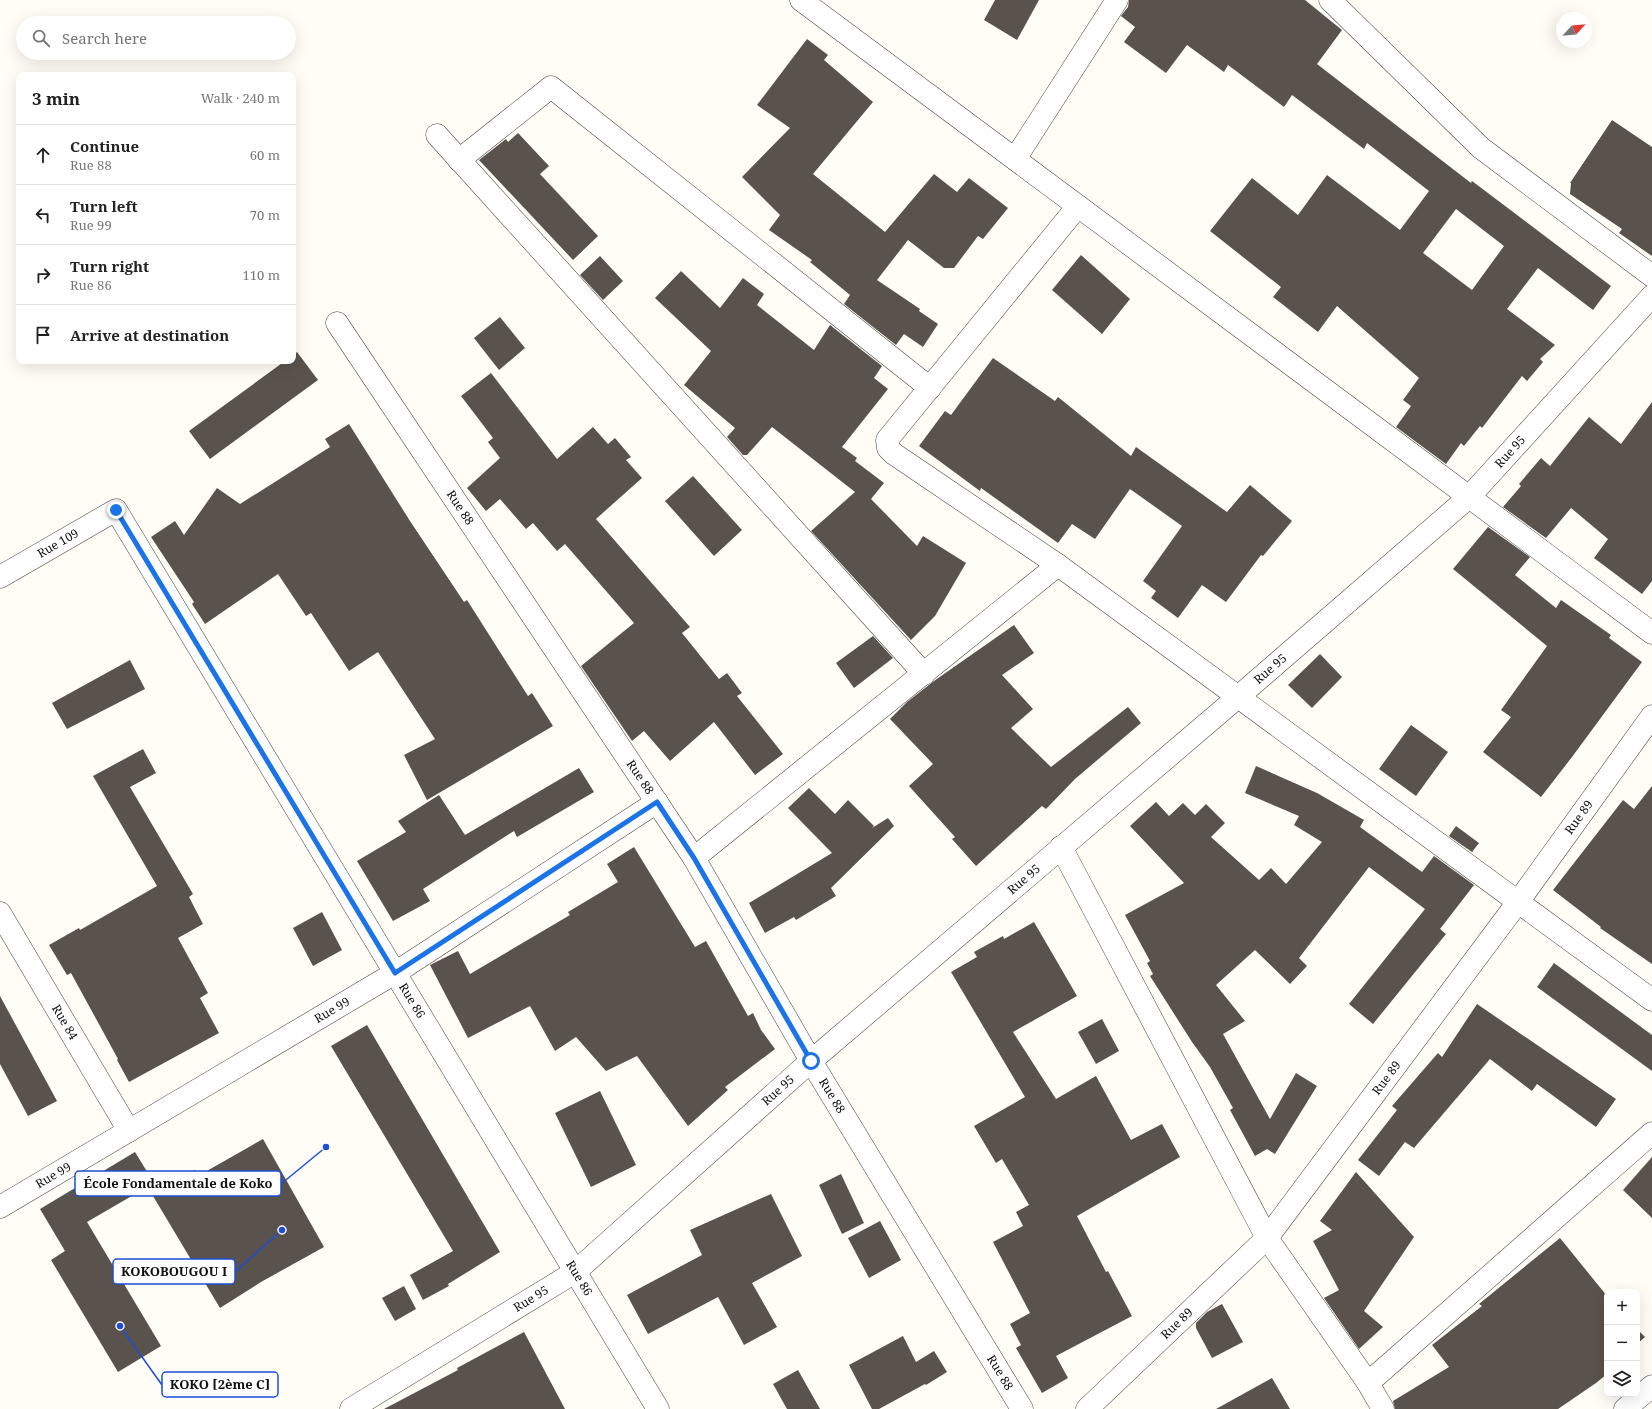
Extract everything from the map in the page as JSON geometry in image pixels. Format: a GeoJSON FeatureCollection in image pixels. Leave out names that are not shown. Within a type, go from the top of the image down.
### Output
{"type":"FeatureCollection","features":[{"type":"Feature","properties":{"kind":"street"},"geometry":{"type":"LineString","coordinates":[[801,0],[1652,633]]}},
{"type":"Feature","properties":{"kind":"street"},"geometry":{"type":"LineString","coordinates":[[1015,159],[1116,0]]}},
{"type":"Feature","properties":{"kind":"street"},"geometry":{"type":"LineString","coordinates":[[1330,0],[1481,148],[1652,276]]}},
{"type":"Feature","properties":{"kind":"street"},"geometry":{"type":"LineString","coordinates":[[459,160],[551,88],[930,388]]}},
{"type":"Feature","properties":{"kind":"street"},"geometry":{"type":"LineString","coordinates":[[437,135],[924,674]]}},
{"type":"Feature","properties":{"kind":"street"},"geometry":{"type":"LineString","coordinates":[[1078,206],[887,440],[888,448],[894,454],[1058,565],[1652,1000]]}},
{"type":"Feature","properties":{"kind":"street","name":"Rue 95"},"geometry":{"type":"LineString","coordinates":[[351,1409],[575,1272],[811,1061],[1238,697],[1468,497],[1652,296]]}},
{"type":"Feature","properties":{"kind":"street","name":"Rue 88"},"geometry":{"type":"LineString","coordinates":[[337,323],[694,858],[811,1061],[1022,1409]]}},
{"type":"Feature","properties":{"kind":"street","name":"Rue 109"},"geometry":{"type":"LineString","coordinates":[[0,577],[116,510]]}},
{"type":"Feature","properties":{"kind":"street","name":"Rue 86"},"geometry":{"type":"LineString","coordinates":[[116,510],[658,1409]]}},
{"type":"Feature","properties":{"kind":"street"},"geometry":{"type":"LineString","coordinates":[[694,858],[1058,565]]}},
{"type":"Feature","properties":{"kind":"street","name":"Rue 89"},"geometry":{"type":"LineString","coordinates":[[1086,1409],[1267,1238],[1518,902],[1652,716]]}},
{"type":"Feature","properties":{"kind":"street","name":"Rue 99"},"geometry":{"type":"LineString","coordinates":[[0,1207],[395,973],[657,802]]}},
{"type":"Feature","properties":{"kind":"street"},"geometry":{"type":"LineString","coordinates":[[1061,847],[1267,1238],[1368,1383],[1383,1409]]}},
{"type":"Feature","properties":{"kind":"street","name":"Rue 84"},"geometry":{"type":"LineString","coordinates":[[0,914],[129,1131]]}},
{"type":"Feature","properties":{"kind":"street"},"geometry":{"type":"LineString","coordinates":[[1368,1383],[1652,1133]]}},
{"type":"Feature","properties":{"kind":"street"},"geometry":{"type":"LineString","coordinates":[[1626,1409],[1652,1386]]}},
{"type":"Feature","properties":{"kind":"building"},"geometry":{"type":"Polygon","coordinates":[[[995,0],[1039,0],[1017,40],[984,20],[995,0]]]}},
{"type":"Feature","properties":{"kind":"building"},"geometry":{"type":"Polygon","coordinates":[[[1129,0],[1305,0],[1342,30],[1317,64],[1471,183],[1472,181],[1611,286],[1593,310],[1538,268],[1507,309],[1555,345],[1540,359],[1543,362],[1527,381],[1522,376],[1482,428],[1480,426],[1464,446],[1461,443],[1446,464],[1396,427],[1411,406],[1403,400],[1419,378],[1337,306],[1318,332],[1273,297],[1281,287],[1210,231],[1252,178],[1298,215],[1327,175],[1400,230],[1429,191],[1367,143],[1364,149],[1292,95],[1284,107],[1228,65],[1224,72],[1187,45],[1166,73],[1124,42],[1135,27],[1121,16],[1128,7],[1129,0]],[[1456,209],[1423,253],[1472,290],[1504,246],[1456,209]]]}},
{"type":"Feature","properties":{"kind":"building"},"geometry":{"type":"Polygon","coordinates":[[[807,39],[828,55],[824,60],[873,102],[813,174],[885,232],[934,174],[957,192],[969,178],[1008,208],[983,239],[978,236],[954,268],[944,268],[908,240],[877,280],[920,309],[919,311],[938,324],[923,347],[904,334],[896,345],[844,304],[850,295],[810,262],[812,260],[769,230],[780,215],[742,177],[790,128],[757,105],[807,39]]]}},
{"type":"Feature","properties":{"kind":"building"},"geometry":{"type":"Polygon","coordinates":[[[1612,120],[1652,147],[1652,256],[1619,233],[1622,229],[1570,194],[1570,183],[1612,120]]]}},
{"type":"Feature","properties":{"kind":"building"},"geometry":{"type":"Polygon","coordinates":[[[518,133],[549,166],[540,174],[598,236],[573,260],[479,160],[506,139],[508,142],[518,133]]]}},
{"type":"Feature","properties":{"kind":"building"},"geometry":{"type":"Polygon","coordinates":[[[1081,255],[1130,299],[1102,334],[1052,290],[1081,255]]]}},
{"type":"Feature","properties":{"kind":"building"},"geometry":{"type":"Polygon","coordinates":[[[600,256],[623,281],[603,300],[580,275],[600,256]]]}},
{"type":"Feature","properties":{"kind":"building"},"geometry":{"type":"Polygon","coordinates":[[[681,271],[720,308],[743,278],[764,294],[757,305],[814,350],[830,325],[882,366],[874,378],[888,389],[842,447],[857,458],[855,461],[884,483],[871,499],[917,546],[923,536],[966,563],[935,616],[911,640],[811,531],[855,492],[772,427],[747,455],[743,455],[727,437],[735,428],[684,385],[711,351],[655,298],[681,271]]]}},
{"type":"Feature","properties":{"kind":"building"},"geometry":{"type":"Polygon","coordinates":[[[500,317],[525,348],[499,370],[474,338],[500,317]]]}},
{"type":"Feature","properties":{"kind":"building"},"geometry":{"type":"Polygon","coordinates":[[[297,352],[318,380],[210,459],[189,431],[281,364],[296,364],[297,352]]]}},
{"type":"Feature","properties":{"kind":"building"},"geometry":{"type":"Polygon","coordinates":[[[993,358],[1055,401],[1058,397],[1131,456],[1136,447],[1227,512],[1250,485],[1292,521],[1263,556],[1261,555],[1226,602],[1202,585],[1178,618],[1151,598],[1156,591],[1143,581],[1182,526],[1130,489],[1095,539],[1072,524],[1058,543],[981,488],[980,491],[919,446],[945,411],[951,415],[993,358]]]}},
{"type":"Feature","properties":{"kind":"building"},"geometry":{"type":"Polygon","coordinates":[[[491,373],[557,459],[593,427],[608,444],[615,438],[631,457],[626,460],[642,478],[596,519],[690,627],[682,633],[719,679],[727,673],[742,693],[737,696],[783,754],[755,775],[714,722],[670,761],[644,731],[632,741],[581,666],[634,623],[565,544],[557,551],[533,523],[526,529],[500,499],[486,511],[467,488],[500,458],[488,442],[493,438],[461,396],[491,373]]]}},
{"type":"Feature","properties":{"kind":"building"},"geometry":{"type":"Polygon","coordinates":[[[1652,402],[1652,581],[1642,594],[1594,558],[1608,539],[1571,508],[1546,538],[1503,507],[1521,486],[1519,484],[1541,458],[1550,466],[1589,417],[1621,444],[1652,402]]]}},
{"type":"Feature","properties":{"kind":"building"},"geometry":{"type":"Polygon","coordinates":[[[349,424],[410,521],[464,602],[467,600],[528,696],[532,693],[553,726],[427,800],[404,755],[435,739],[378,652],[349,671],[311,613],[306,616],[278,574],[205,624],[192,604],[194,602],[151,537],[175,521],[184,535],[217,488],[240,504],[330,447],[325,439],[349,424]]]}},
{"type":"Feature","properties":{"kind":"building"},"geometry":{"type":"Polygon","coordinates":[[[693,476],[742,530],[714,556],[665,501],[693,476]]]}},
{"type":"Feature","properties":{"kind":"building"},"geometry":{"type":"Polygon","coordinates":[[[1488,527],[1530,557],[1515,575],[1556,608],[1561,600],[1611,635],[1609,638],[1642,662],[1541,797],[1483,752],[1511,717],[1501,710],[1547,646],[1453,569],[1488,527]]]}},
{"type":"Feature","properties":{"kind":"building"},"geometry":{"type":"Polygon","coordinates":[[[1014,625],[1034,653],[1002,675],[1033,709],[1011,728],[1051,767],[1128,707],[1141,723],[1075,779],[1046,809],[1042,806],[976,866],[952,839],[955,837],[909,786],[933,764],[890,719],[907,702],[934,681],[1014,625]]]}},
{"type":"Feature","properties":{"kind":"building"},"geometry":{"type":"Polygon","coordinates":[[[873,636],[893,658],[854,688],[836,663],[873,636]]]}},
{"type":"Feature","properties":{"kind":"building"},"geometry":{"type":"Polygon","coordinates":[[[1320,654],[1342,677],[1312,708],[1288,685],[1320,654]]]}},
{"type":"Feature","properties":{"kind":"building"},"geometry":{"type":"Polygon","coordinates":[[[130,660],[145,689],[67,729],[52,703],[130,660]]]}},
{"type":"Feature","properties":{"kind":"building"},"geometry":{"type":"Polygon","coordinates":[[[1411,725],[1448,752],[1416,796],[1379,769],[1411,725]]]}},
{"type":"Feature","properties":{"kind":"building"},"geometry":{"type":"Polygon","coordinates":[[[143,749],[156,773],[130,787],[193,894],[189,897],[203,924],[178,938],[208,993],[200,998],[219,1033],[129,1082],[71,973],[67,975],[49,945],[79,928],[80,930],[157,886],[93,776],[143,749]]]}},
{"type":"Feature","properties":{"kind":"building"},"geometry":{"type":"Polygon","coordinates":[[[1256,766],[1317,793],[1364,820],[1360,827],[1422,872],[1434,856],[1474,885],[1440,929],[1446,934],[1373,1024],[1349,1004],[1425,909],[1369,867],[1299,958],[1307,966],[1290,984],[1255,950],[1216,985],[1245,1021],[1223,1034],[1270,1119],[1296,1073],[1317,1086],[1275,1154],[1267,1149],[1255,1156],[1230,1110],[1233,1108],[1210,1067],[1192,1042],[1150,976],[1153,974],[1147,963],[1150,961],[1125,915],[1184,883],[1130,826],[1156,802],[1169,816],[1183,803],[1195,815],[1206,804],[1225,823],[1211,837],[1259,880],[1271,868],[1286,884],[1322,842],[1294,825],[1299,816],[1245,793],[1256,766]]]}},
{"type":"Feature","properties":{"kind":"building"},"geometry":{"type":"Polygon","coordinates":[[[579,768],[594,792],[517,837],[514,831],[423,889],[430,901],[393,921],[357,861],[406,832],[398,821],[439,795],[465,835],[579,768]]]}},
{"type":"Feature","properties":{"kind":"building"},"geometry":{"type":"Polygon","coordinates":[[[1652,786],[1652,964],[1600,928],[1601,927],[1553,890],[1623,800],[1634,809],[1652,786]]]}},
{"type":"Feature","properties":{"kind":"building"},"geometry":{"type":"Polygon","coordinates":[[[809,788],[835,814],[848,800],[874,826],[872,828],[888,818],[894,826],[831,888],[836,896],[796,920],[794,917],[765,933],[749,903],[832,853],[788,808],[809,788]]]}},
{"type":"Feature","properties":{"kind":"building"},"geometry":{"type":"Polygon","coordinates":[[[1456,826],[1479,843],[1472,852],[1449,836],[1456,826]]]}},
{"type":"Feature","properties":{"kind":"building"},"geometry":{"type":"Polygon","coordinates":[[[634,847],[695,947],[706,941],[748,1016],[753,1013],[761,1030],[775,1049],[725,1087],[728,1090],[688,1126],[637,1056],[606,1071],[576,1037],[555,1051],[530,1006],[468,1038],[430,965],[458,951],[470,974],[570,915],[568,912],[618,882],[607,864],[634,847]]]}},
{"type":"Feature","properties":{"kind":"building"},"geometry":{"type":"Polygon","coordinates":[[[322,912],[342,950],[313,966],[293,928],[322,912]]]}},
{"type":"Feature","properties":{"kind":"building"},"geometry":{"type":"Polygon","coordinates":[[[1034,922],[1077,996],[1013,1032],[1056,1099],[1096,1076],[1131,1140],[1162,1124],[1180,1157],[1077,1216],[1106,1272],[1108,1271],[1132,1316],[1056,1356],[1068,1378],[1042,1393],[1016,1348],[1021,1345],[1010,1324],[1030,1313],[993,1242],[1023,1226],[1016,1212],[1029,1205],[1002,1159],[996,1163],[974,1126],[1025,1097],[951,972],[977,957],[974,952],[1003,936],[1004,939],[1034,922]]]}},
{"type":"Feature","properties":{"kind":"building"},"geometry":{"type":"Polygon","coordinates":[[[1554,963],[1652,1035],[1652,1071],[1537,987],[1554,963]]]}},
{"type":"Feature","properties":{"kind":"building"},"geometry":{"type":"Polygon","coordinates":[[[0,996],[57,1101],[28,1116],[0,1064],[0,996]]]}},
{"type":"Feature","properties":{"kind":"building"},"geometry":{"type":"Polygon","coordinates":[[[1477,1004],[1616,1099],[1596,1127],[1537,1084],[1532,1091],[1490,1059],[1414,1148],[1405,1142],[1379,1176],[1358,1160],[1397,1110],[1392,1106],[1438,1053],[1442,1057],[1477,1004]]]}},
{"type":"Feature","properties":{"kind":"building"},"geometry":{"type":"Polygon","coordinates":[[[1102,1019],[1119,1051],[1096,1064],[1078,1032],[1102,1019]]]}},
{"type":"Feature","properties":{"kind":"building"},"geometry":{"type":"Polygon","coordinates":[[[367,1025],[500,1252],[448,1284],[449,1286],[423,1300],[410,1275],[453,1251],[331,1046],[367,1025]]]}},
{"type":"Feature","properties":{"kind":"building"},"geometry":{"type":"Polygon","coordinates":[[[600,1091],[636,1165],[591,1187],[555,1113],[600,1091]]]}},
{"type":"Feature","properties":{"kind":"building"},"geometry":{"type":"Polygon","coordinates":[[[263,1139],[324,1247],[261,1282],[220,1308],[153,1196],[195,1170],[198,1176],[263,1139]]]}},
{"type":"Feature","properties":{"kind":"building"},"geometry":{"type":"Polygon","coordinates":[[[135,1152],[154,1183],[87,1222],[161,1346],[118,1372],[51,1260],[65,1251],[40,1209],[135,1152]]]}},
{"type":"Feature","properties":{"kind":"building"},"geometry":{"type":"Polygon","coordinates":[[[1652,1157],[1652,1218],[1623,1190],[1652,1157]]]}},
{"type":"Feature","properties":{"kind":"building"},"geometry":{"type":"Polygon","coordinates":[[[1356,1172],[1414,1237],[1364,1311],[1383,1327],[1359,1349],[1324,1298],[1339,1290],[1313,1241],[1332,1230],[1320,1221],[1356,1172]]]}},
{"type":"Feature","properties":{"kind":"building"},"geometry":{"type":"Polygon","coordinates":[[[841,1174],[864,1223],[842,1234],[819,1185],[841,1174]]]}},
{"type":"Feature","properties":{"kind":"building"},"geometry":{"type":"Polygon","coordinates":[[[771,1194],[802,1256],[752,1283],[777,1327],[744,1345],[718,1297],[648,1334],[627,1295],[702,1255],[690,1230],[771,1194]]]}},
{"type":"Feature","properties":{"kind":"building"},"geometry":{"type":"Polygon","coordinates":[[[880,1221],[901,1260],[869,1278],[848,1238],[880,1221]]]}},
{"type":"Feature","properties":{"kind":"building"},"geometry":{"type":"Polygon","coordinates":[[[1560,1238],[1604,1292],[1604,1376],[1558,1409],[1395,1409],[1393,1401],[1449,1367],[1432,1345],[1482,1306],[1479,1304],[1560,1238]]]}},
{"type":"Feature","properties":{"kind":"building"},"geometry":{"type":"Polygon","coordinates":[[[404,1286],[416,1309],[395,1321],[382,1298],[404,1286]]]}},
{"type":"Feature","properties":{"kind":"building"},"geometry":{"type":"Polygon","coordinates":[[[1222,1304],[1243,1342],[1212,1358],[1196,1328],[1196,1323],[1207,1312],[1222,1304]]]}},
{"type":"Feature","properties":{"kind":"building"},"geometry":{"type":"Polygon","coordinates":[[[524,1332],[565,1409],[384,1409],[458,1370],[457,1368],[524,1332]]]}},
{"type":"Feature","properties":{"kind":"building"},"geometry":{"type":"Polygon","coordinates":[[[1640,1332],[1645,1337],[1640,1341],[1640,1332]]]}},
{"type":"Feature","properties":{"kind":"building"},"geometry":{"type":"Polygon","coordinates":[[[903,1336],[916,1362],[934,1351],[947,1372],[926,1385],[925,1384],[879,1409],[872,1409],[849,1365],[903,1336]]]}},
{"type":"Feature","properties":{"kind":"building"},"geometry":{"type":"Polygon","coordinates":[[[798,1370],[820,1409],[787,1409],[773,1384],[798,1370]]]}},
{"type":"Feature","properties":{"kind":"building"},"geometry":{"type":"Polygon","coordinates":[[[1272,1378],[1290,1409],[1216,1409],[1272,1378]]]}},
{"type":"Feature","properties":{"kind":"place","name":"École Fondamentale de Koko"},"geometry":{"type":"Point","coordinates":[326,1147]}},
{"type":"Feature","properties":{"kind":"place","name":"KOKOBOUGOU I"},"geometry":{"type":"Point","coordinates":[282,1230]}},
{"type":"Feature","properties":{"kind":"place","name":"KOKO [2ème C]"},"geometry":{"type":"Point","coordinates":[120,1326]}},
{"type":"Feature","properties":{"kind":"route"},"geometry":{"type":"LineString","coordinates":[[116,510],[395,973],[657,802],[694,858],[811,1061]]}}]}
